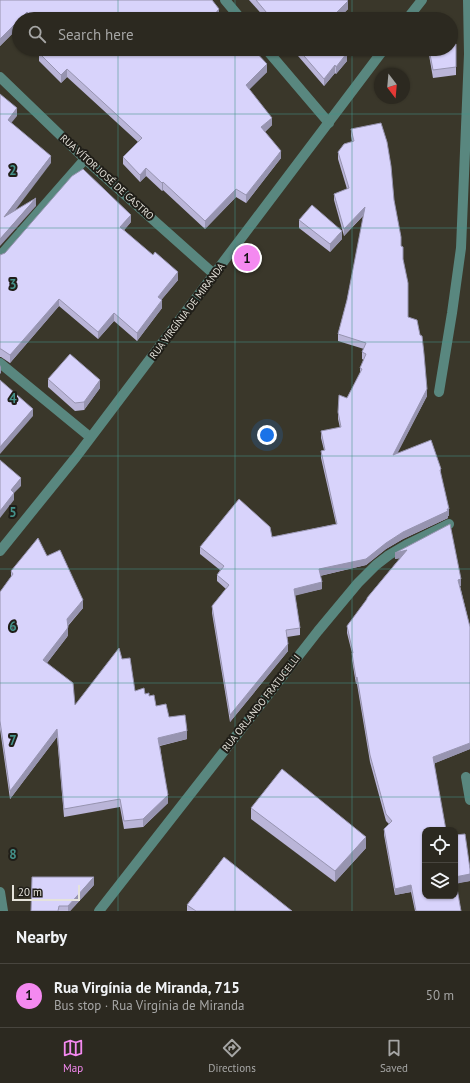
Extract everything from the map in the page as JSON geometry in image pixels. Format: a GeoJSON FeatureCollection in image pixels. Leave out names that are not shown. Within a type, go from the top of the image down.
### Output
{"type":"FeatureCollection","features":[{"type":"Feature","properties":{"kind":"street"},"geometry":{"type":"LineString","coordinates":[[225,0],[235,12]]}},
{"type":"Feature","properties":{"kind":"street"},"geometry":{"type":"LineString","coordinates":[[413,12],[422,0]]}},
{"type":"Feature","properties":{"kind":"street"},"geometry":{"type":"LineString","coordinates":[[439,392],[461,248],[469,54],[468,0]]}},
{"type":"Feature","properties":{"kind":"street"},"geometry":{"type":"LineString","coordinates":[[272,56],[329,123]]}},
{"type":"Feature","properties":{"kind":"street","name":"RUA VIRGÍNIA DE MIRANDA"},"geometry":{"type":"LineString","coordinates":[[0,551],[76,457],[215,275],[379,56]]}},
{"type":"Feature","properties":{"kind":"street","name":"RUA VÍTOR JOSÉ DE CASTRO"},"geometry":{"type":"LineString","coordinates":[[0,77],[85,159],[215,275]]}},
{"type":"Feature","properties":{"kind":"street"},"geometry":{"type":"LineString","coordinates":[[0,256],[85,159]]}},
{"type":"Feature","properties":{"kind":"street"},"geometry":{"type":"LineString","coordinates":[[463,202],[470,194]]}},
{"type":"Feature","properties":{"kind":"street"},"geometry":{"type":"LineString","coordinates":[[0,363],[90,437]]}},
{"type":"Feature","properties":{"kind":"street","name":"RUA ORLANDO FRATUCELLI"},"geometry":{"type":"LineString","coordinates":[[99,911],[313,637],[358,583],[376,565],[389,555],[406,545],[450,524]]}},
{"type":"Feature","properties":{"kind":"street"},"geometry":{"type":"LineString","coordinates":[[466,777],[470,800]]}},
{"type":"Feature","properties":{"kind":"street"},"geometry":{"type":"LineString","coordinates":[[0,892],[3,911]]}},
{"type":"Feature","properties":{"kind":"building"},"geometry":{"type":"Polygon","coordinates":[[[0,0],[212,0],[219,9],[217,12],[12,12],[12,27],[0,39],[0,0]]]}},
{"type":"Feature","properties":{"kind":"building"},"geometry":{"type":"Polygon","coordinates":[[[256,0],[348,1],[337,12],[266,12],[256,0]]]}},
{"type":"Feature","properties":{"kind":"building"},"geometry":{"type":"Polygon","coordinates":[[[42,56],[260,56],[267,64],[246,85],[272,118],[261,127],[281,151],[246,195],[236,189],[205,221],[146,168],[140,175],[123,157],[142,138],[67,69],[61,75],[42,56]]]}},
{"type":"Feature","properties":{"kind":"building"},"geometry":{"type":"Polygon","coordinates":[[[304,56],[345,56],[336,67],[335,65],[324,79],[304,56]]]}},
{"type":"Feature","properties":{"kind":"building"},"geometry":{"type":"Polygon","coordinates":[[[430,56],[456,56],[456,67],[433,70],[430,56]]]}},
{"type":"Feature","properties":{"kind":"building"},"geometry":{"type":"Polygon","coordinates":[[[0,94],[17,108],[8,120],[51,156],[4,217],[36,198],[0,239],[0,94]]]}},
{"type":"Feature","properties":{"kind":"building"},"geometry":{"type":"Polygon","coordinates":[[[381,123],[387,142],[394,200],[401,237],[401,246],[403,247],[403,259],[408,283],[408,317],[417,320],[420,335],[422,336],[427,389],[393,455],[431,440],[441,469],[449,509],[447,509],[448,511],[403,532],[366,559],[319,569],[322,582],[294,589],[300,628],[286,630],[288,644],[230,715],[212,606],[229,585],[217,575],[224,566],[200,547],[239,499],[270,527],[272,537],[337,524],[321,451],[325,450],[321,431],[341,427],[338,412],[339,395],[347,398],[362,369],[360,368],[366,354],[362,352],[366,343],[338,334],[347,300],[365,207],[344,229],[334,194],[349,188],[338,152],[344,144],[354,141],[351,129],[381,123]]]}},
{"type":"Feature","properties":{"kind":"building"},"geometry":{"type":"Polygon","coordinates":[[[83,169],[131,215],[120,227],[153,255],[155,252],[178,272],[158,297],[162,300],[137,333],[114,313],[98,332],[59,299],[10,355],[0,349],[0,255],[5,253],[72,176],[83,169]]]}},
{"type":"Feature","properties":{"kind":"building"},"geometry":{"type":"Polygon","coordinates":[[[312,205],[342,231],[330,244],[299,220],[312,205]]]}},
{"type":"Feature","properties":{"kind":"building"},"geometry":{"type":"Polygon","coordinates":[[[70,354],[100,380],[84,402],[75,403],[48,379],[70,354]]]}},
{"type":"Feature","properties":{"kind":"building"},"geometry":{"type":"Polygon","coordinates":[[[0,380],[33,409],[0,447],[0,380]]]}},
{"type":"Feature","properties":{"kind":"building"},"geometry":{"type":"Polygon","coordinates":[[[0,460],[21,478],[11,490],[14,493],[0,511],[0,460]]]}},
{"type":"Feature","properties":{"kind":"building"},"geometry":{"type":"Polygon","coordinates":[[[450,524],[461,579],[458,580],[470,627],[470,743],[433,757],[445,827],[422,827],[422,899],[458,899],[458,894],[461,911],[416,911],[411,885],[395,889],[384,829],[392,821],[386,814],[370,755],[347,626],[367,598],[407,550],[395,553],[450,524]]]}},
{"type":"Feature","properties":{"kind":"building"},"geometry":{"type":"Polygon","coordinates":[[[38,538],[47,556],[60,550],[83,600],[67,619],[67,629],[43,660],[73,683],[75,705],[119,648],[122,659],[130,658],[135,691],[144,688],[145,694],[149,693],[149,696],[154,695],[156,706],[166,704],[169,717],[185,715],[187,731],[158,738],[168,795],[143,819],[124,821],[120,799],[64,809],[57,729],[10,791],[0,721],[0,592],[13,574],[11,571],[38,538]]]}},
{"type":"Feature","properties":{"kind":"building"},"geometry":{"type":"Polygon","coordinates":[[[282,769],[366,837],[335,871],[251,808],[282,769]]]}},
{"type":"Feature","properties":{"kind":"building"},"geometry":{"type":"Polygon","coordinates":[[[465,834],[470,874],[458,876],[458,835],[465,834]]]}},
{"type":"Feature","properties":{"kind":"building"},"geometry":{"type":"Polygon","coordinates":[[[224,857],[292,911],[196,911],[187,905],[224,857]]]}},
{"type":"Feature","properties":{"kind":"building"},"geometry":{"type":"Polygon","coordinates":[[[32,877],[94,877],[68,906],[59,906],[58,911],[31,911],[32,877]]]}},
{"type":"Feature","properties":{"kind":"place","name":"Rua Virgínia de Miranda, 715"},"geometry":{"type":"Point","coordinates":[247,258]}}]}
